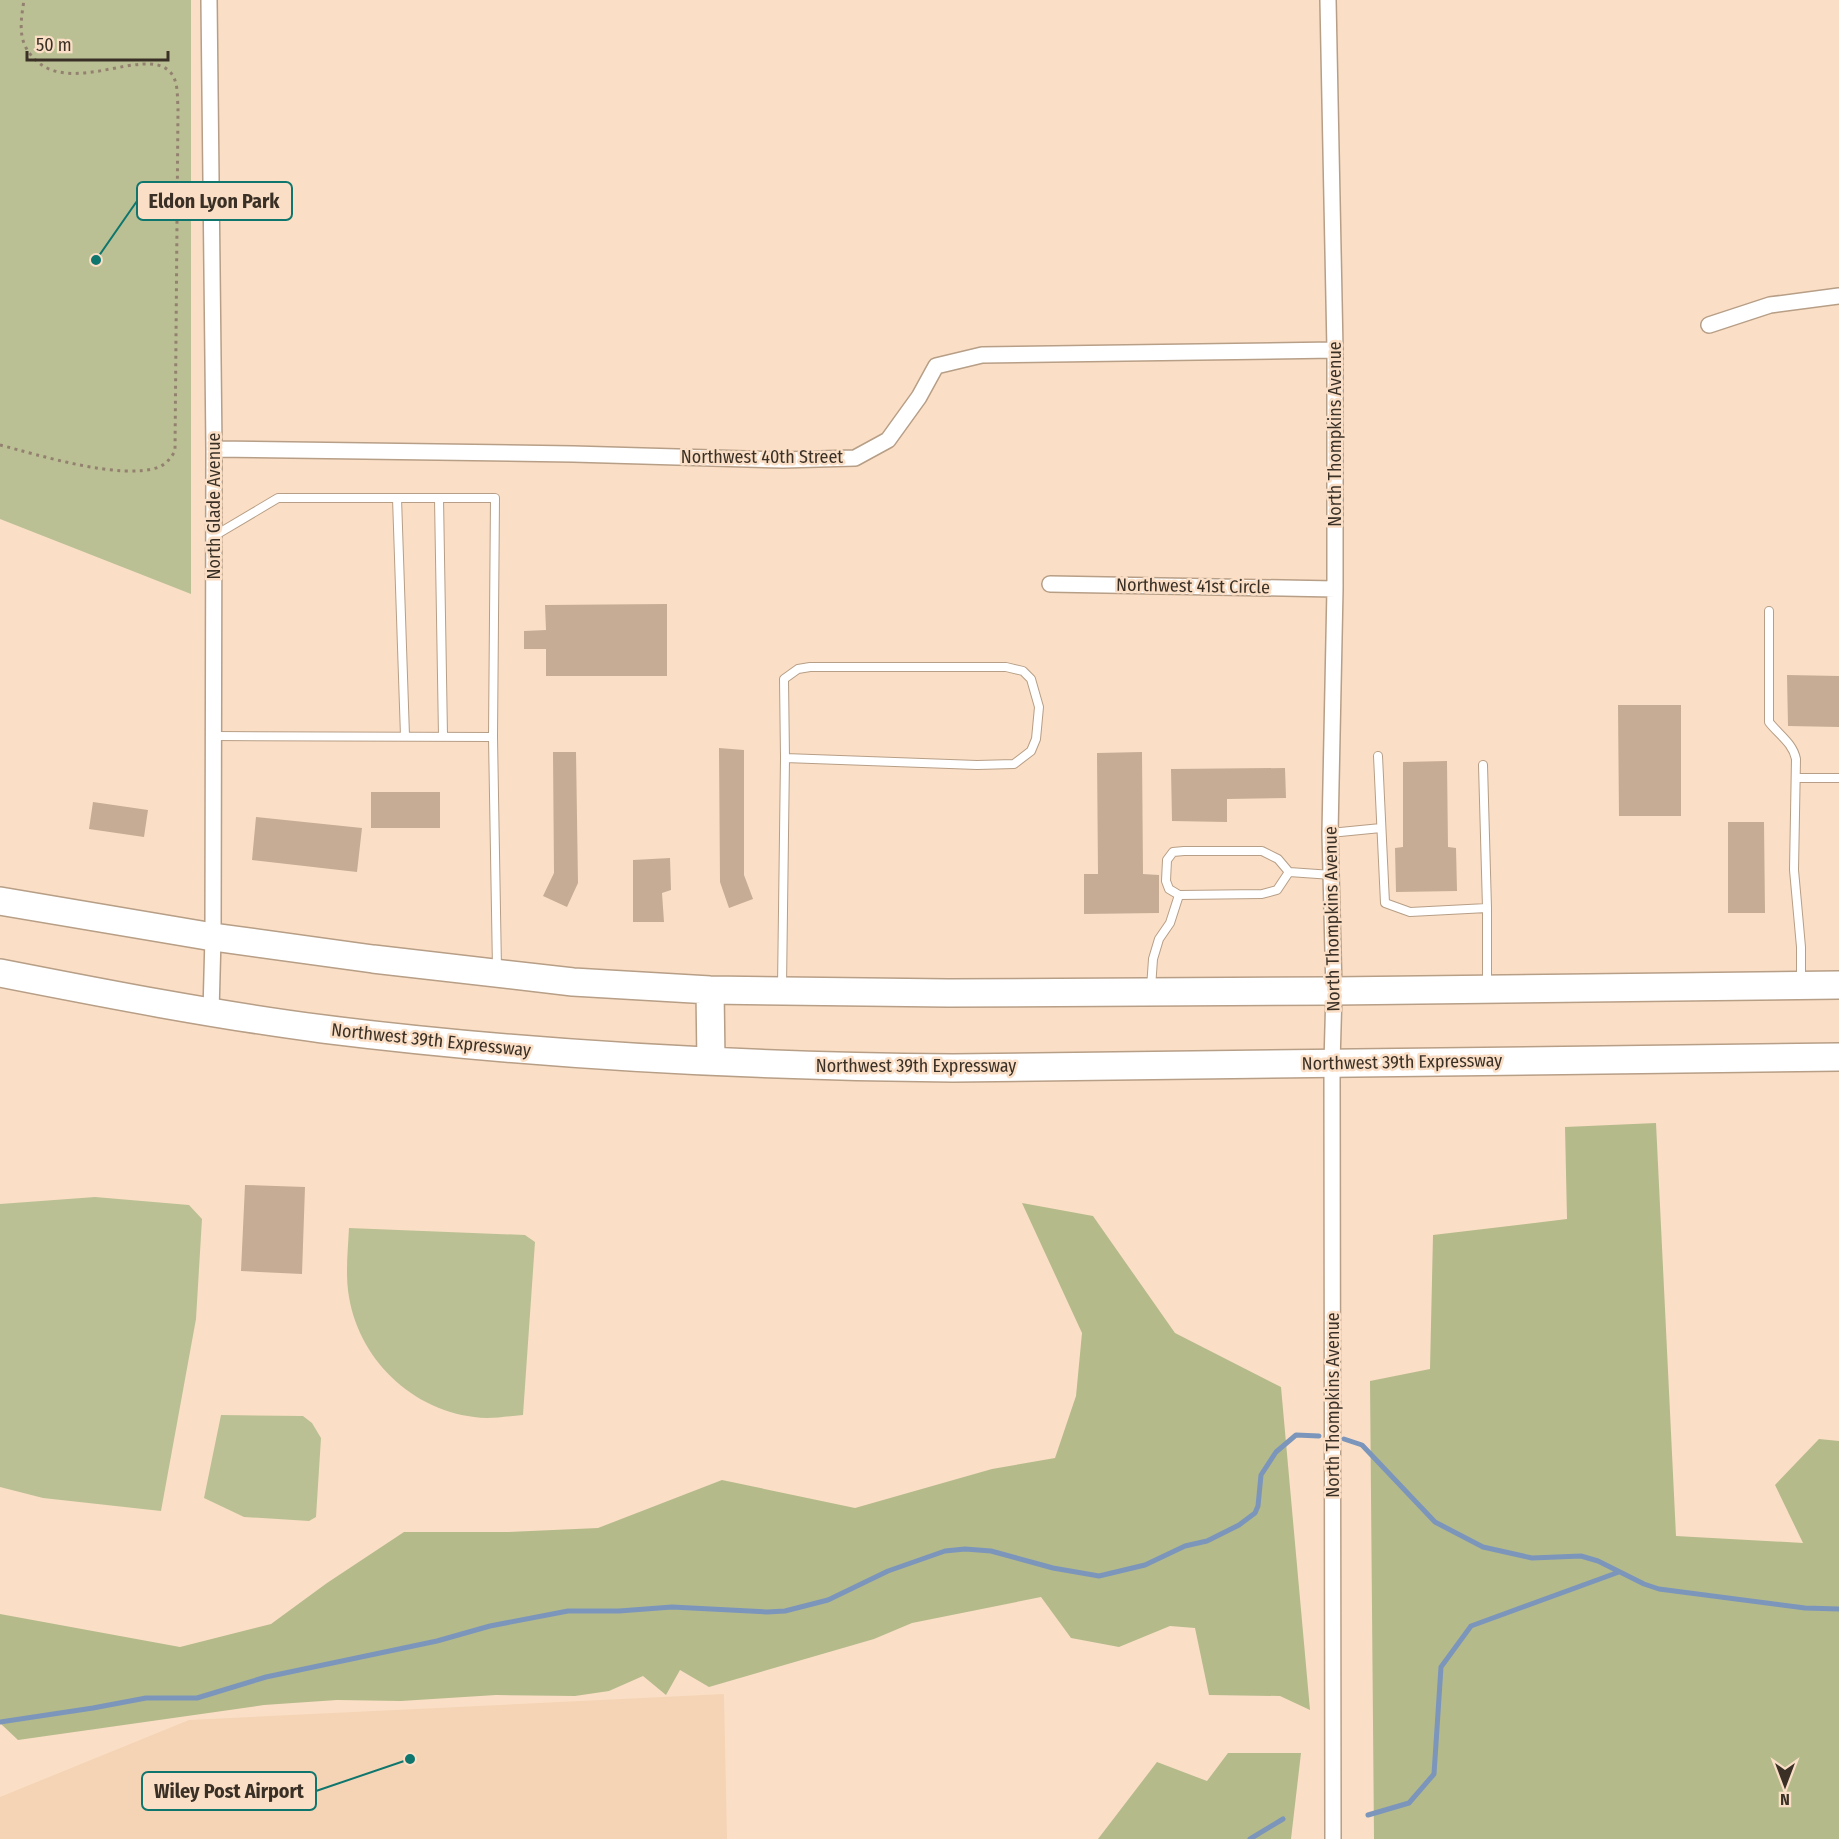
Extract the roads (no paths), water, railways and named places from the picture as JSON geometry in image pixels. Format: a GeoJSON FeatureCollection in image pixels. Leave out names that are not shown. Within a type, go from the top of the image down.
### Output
{"type":"FeatureCollection","features":[{"type":"Feature","properties":{"kind":"highway"},"geometry":{"type":"LineString","coordinates":[[0,901],[213,938],[497,974],[573,982],[710,990],[948,993],[1487,990],[1839,985]]}},
{"type":"Feature","properties":{"kind":"highway","name":"Northwest 39th Expressway"},"geometry":{"type":"LineString","coordinates":[[0,973],[211,1012],[322,1029],[447,1042],[711,1061],[953,1068],[1839,1057]]}},
{"type":"Feature","properties":{"kind":"highway"},"geometry":{"type":"LineString","coordinates":[[710,990],[711,1061]]}},
{"type":"Feature","properties":{"kind":"street","name":"North Glade Avenue"},"geometry":{"type":"LineString","coordinates":[[209,0],[214,449],[211,1012]]}},
{"type":"Feature","properties":{"kind":"street","name":"North Thompkins Avenue"},"geometry":{"type":"LineString","coordinates":[[1328,0],[1335,350],[1335,589],[1330,833],[1334,991],[1332,1064],[1333,1839]]}},
{"type":"Feature","properties":{"kind":"street"},"geometry":{"type":"LineString","coordinates":[[1709,325],[1770,305],[1839,296]]}},
{"type":"Feature","properties":{"kind":"street","name":"Northwest 40th Street"},"geometry":{"type":"LineString","coordinates":[[214,449],[573,453],[783,460],[855,458],[888,440],[919,397],[936,366],[982,355],[1335,350]]}},
{"type":"Feature","properties":{"kind":"street","name":"Northwest 41st Circle"},"geometry":{"type":"LineString","coordinates":[[1050,584],[1335,589]]}},
{"type":"Feature","properties":{"kind":"lane"},"geometry":{"type":"LineString","coordinates":[[214,536],[278,498],[495,498],[494,737],[497,974]]}},
{"type":"Feature","properties":{"kind":"lane"},"geometry":{"type":"LineString","coordinates":[[397,498],[405,736]]}},
{"type":"Feature","properties":{"kind":"lane"},"geometry":{"type":"LineString","coordinates":[[439,498],[443,736]]}},
{"type":"Feature","properties":{"kind":"lane"},"geometry":{"type":"LineString","coordinates":[[1770,611],[1770,722],[1795,752],[1794,870],[1801,946],[1801,986]]}},
{"type":"Feature","properties":{"kind":"lane"},"geometry":{"type":"LineString","coordinates":[[782,992],[784,679],[798,669],[810,667],[1006,667],[1023,670],[1031,679],[1039,707],[1036,740],[1031,751],[1014,764],[977,765],[785,758]]}},
{"type":"Feature","properties":{"kind":"lane"},"geometry":{"type":"LineString","coordinates":[[213,736],[494,737]]}},
{"type":"Feature","properties":{"kind":"lane"},"geometry":{"type":"LineString","coordinates":[[1378,756],[1384,903],[1410,912],[1487,908]]}},
{"type":"Feature","properties":{"kind":"lane"},"geometry":{"type":"LineString","coordinates":[[1483,765],[1487,990]]}},
{"type":"Feature","properties":{"kind":"lane"},"geometry":{"type":"LineString","coordinates":[[1796,778],[1839,778]]}},
{"type":"Feature","properties":{"kind":"lane"},"geometry":{"type":"LineString","coordinates":[[1330,833],[1381,828]]}},
{"type":"Feature","properties":{"kind":"lane"},"geometry":{"type":"LineString","coordinates":[[1289,872],[1277,890],[1262,894],[1179,895],[1169,889],[1166,881],[1167,860],[1173,852],[1262,851],[1278,859],[1289,872],[1332,875]]}},
{"type":"Feature","properties":{"kind":"lane"},"geometry":{"type":"LineString","coordinates":[[1150,992],[1153,959],[1159,939],[1170,923],[1179,895]]}},
{"type":"Feature","properties":{"kind":"waterway"},"geometry":{"type":"LineString","coordinates":[[0,1722],[146,1698],[197,1698],[266,1677],[437,1641],[490,1626],[568,1611],[619,1611],[672,1607],[785,1611],[828,1600],[888,1571],[945,1551],[965,1549],[991,1551],[1053,1568],[1099,1576],[1145,1565],[1185,1546],[1207,1541],[1239,1525],[1255,1513],[1258,1506],[1261,1475],[1276,1452],[1296,1435],[1319,1436]]}},
{"type":"Feature","properties":{"kind":"waterway"},"geometry":{"type":"LineString","coordinates":[[1344,1439],[1362,1445],[1435,1522],[1483,1547],[1532,1558],[1581,1556],[1598,1561],[1659,1589],[1805,1608],[1839,1609]]}},
{"type":"Feature","properties":{"kind":"waterway"},"geometry":{"type":"LineString","coordinates":[[1368,1815],[1409,1803],[1434,1774],[1441,1667],[1471,1626],[1619,1572]]}},
{"type":"Feature","properties":{"kind":"waterway"},"geometry":{"type":"LineString","coordinates":[[1250,1839],[1283,1819]]}},
{"type":"Feature","properties":{"kind":"place","name":"Eldon Lyon Park"},"geometry":{"type":"Point","coordinates":[96,260]}},
{"type":"Feature","properties":{"kind":"place","name":"Wiley Post Airport"},"geometry":{"type":"Point","coordinates":[410,1759]}}]}
